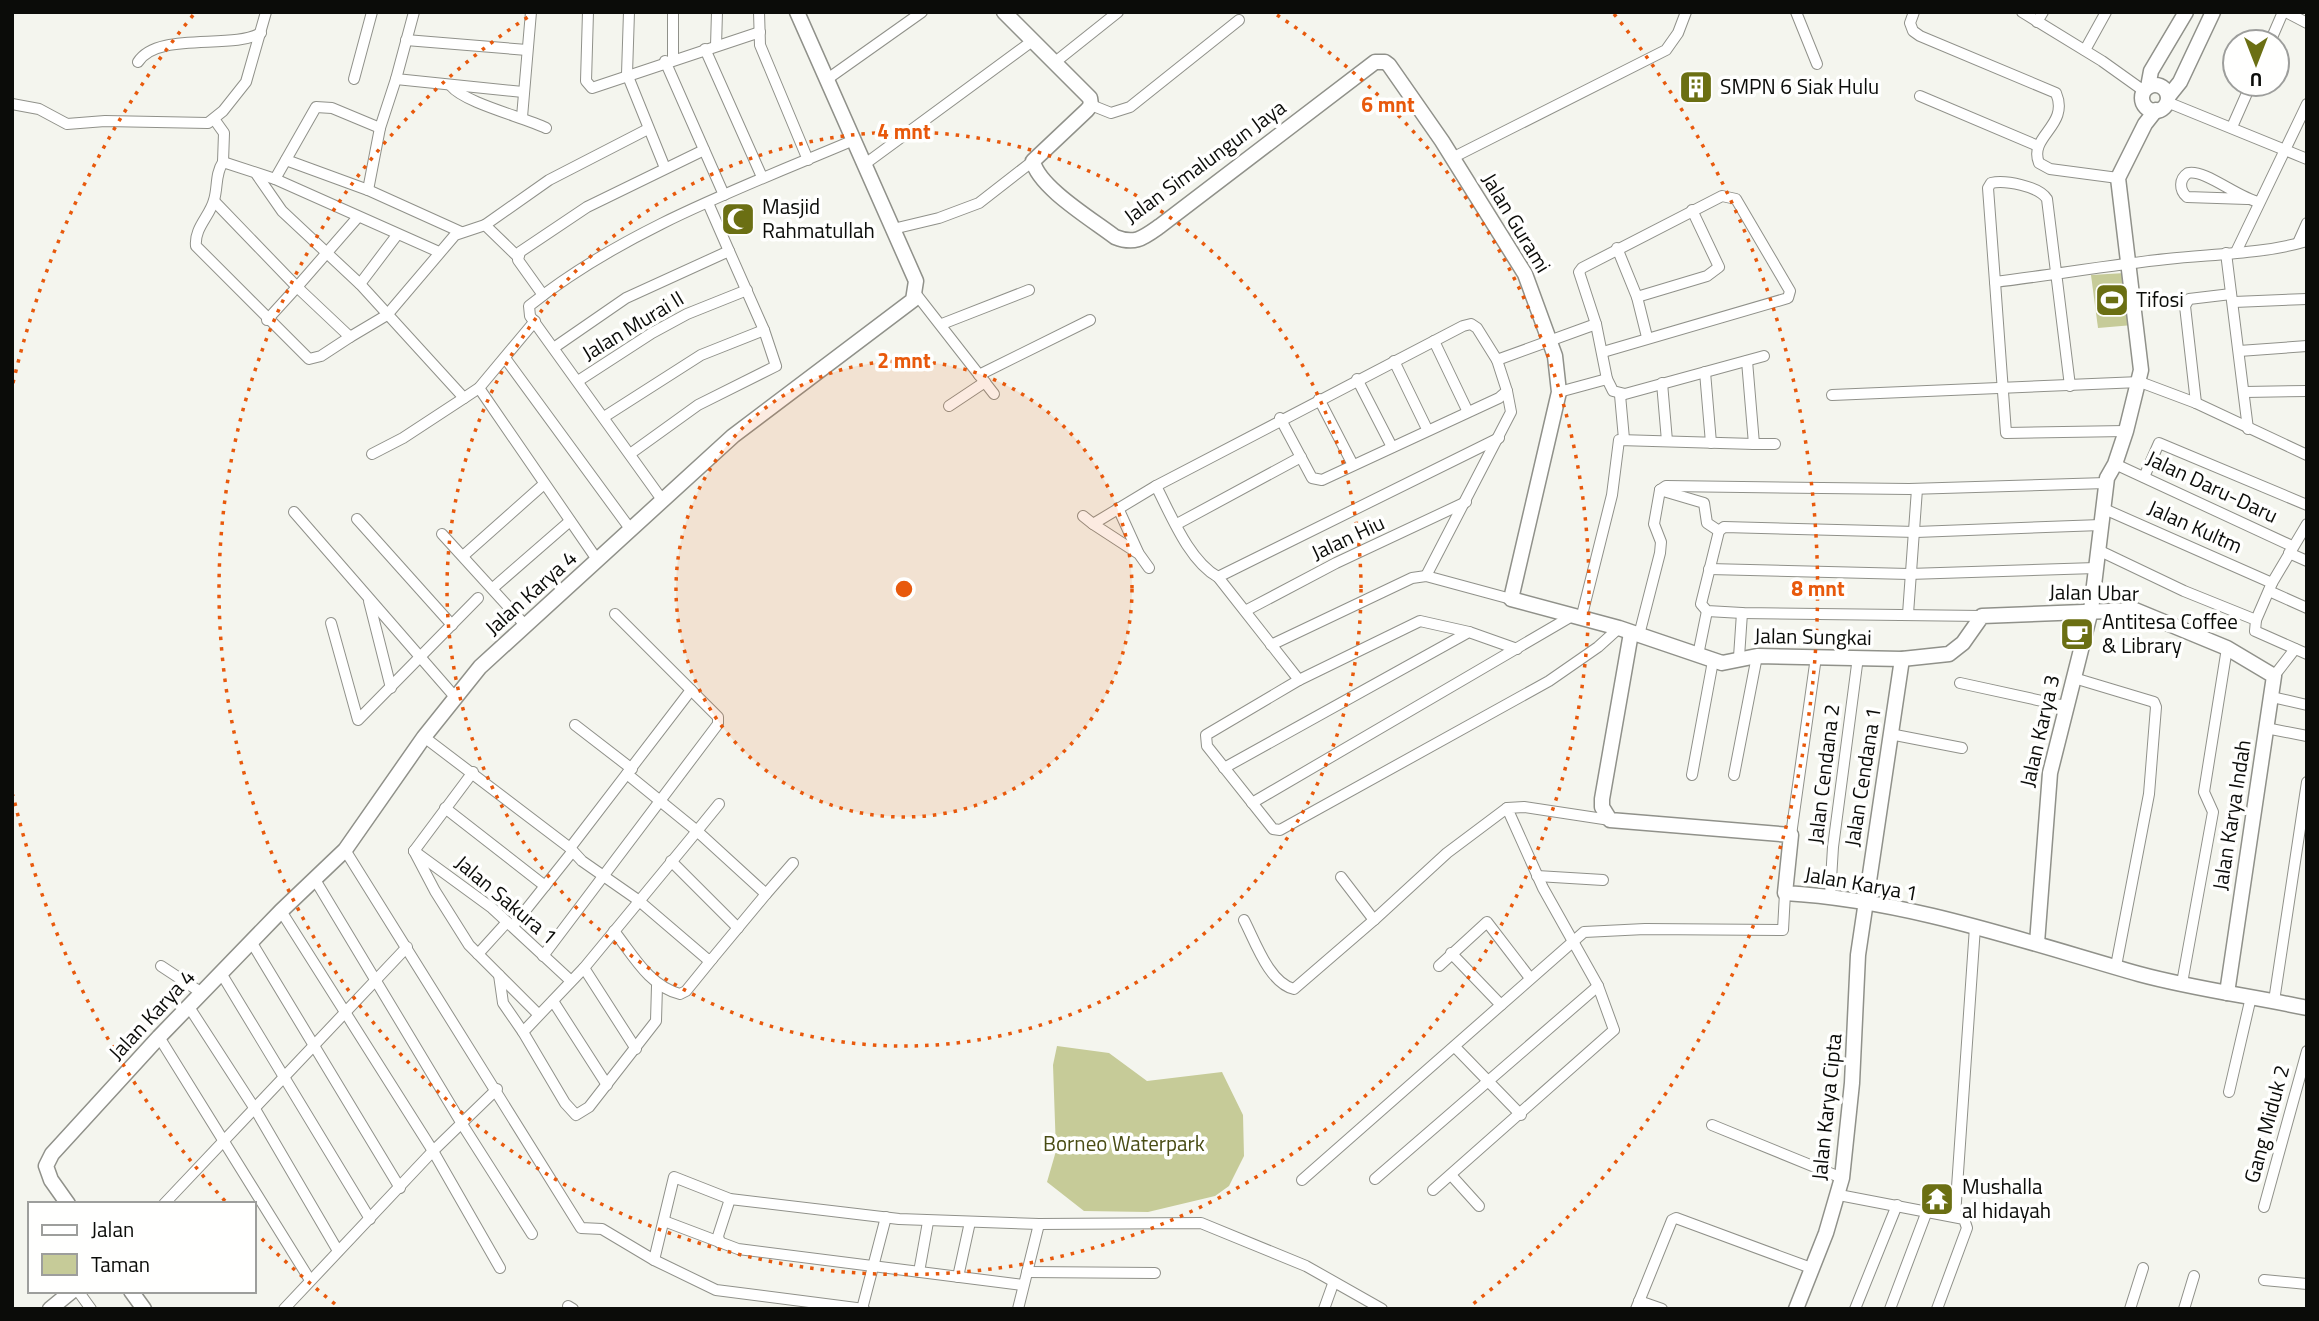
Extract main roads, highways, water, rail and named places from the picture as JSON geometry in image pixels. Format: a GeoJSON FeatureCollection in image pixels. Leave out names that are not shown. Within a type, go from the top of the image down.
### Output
{"type":"FeatureCollection","features":[{"type":"Feature","properties":{"kind":"place","name":"SMPN 6 Siak Hulu"},"geometry":{"type":"Point","coordinates":[1696,87]}},
{"type":"Feature","properties":{"kind":"place","name":"Masjid Rahmatullah"},"geometry":{"type":"Point","coordinates":[738,219]}},
{"type":"Feature","properties":{"kind":"place","name":"Tifosi"},"geometry":{"type":"Point","coordinates":[2112,300]}},
{"type":"Feature","properties":{"kind":"place","name":"Antitesa Coffee & Library"},"geometry":{"type":"Point","coordinates":[2077,634]}},
{"type":"Feature","properties":{"kind":"place","name":"Mushalla al hidayah"},"geometry":{"type":"Point","coordinates":[1937,1199]}},
{"type":"Feature","properties":{"kind":"park label","name":"Borneo Waterpark"},"geometry":{"type":"Point","coordinates":[1124,1144]}}]}
